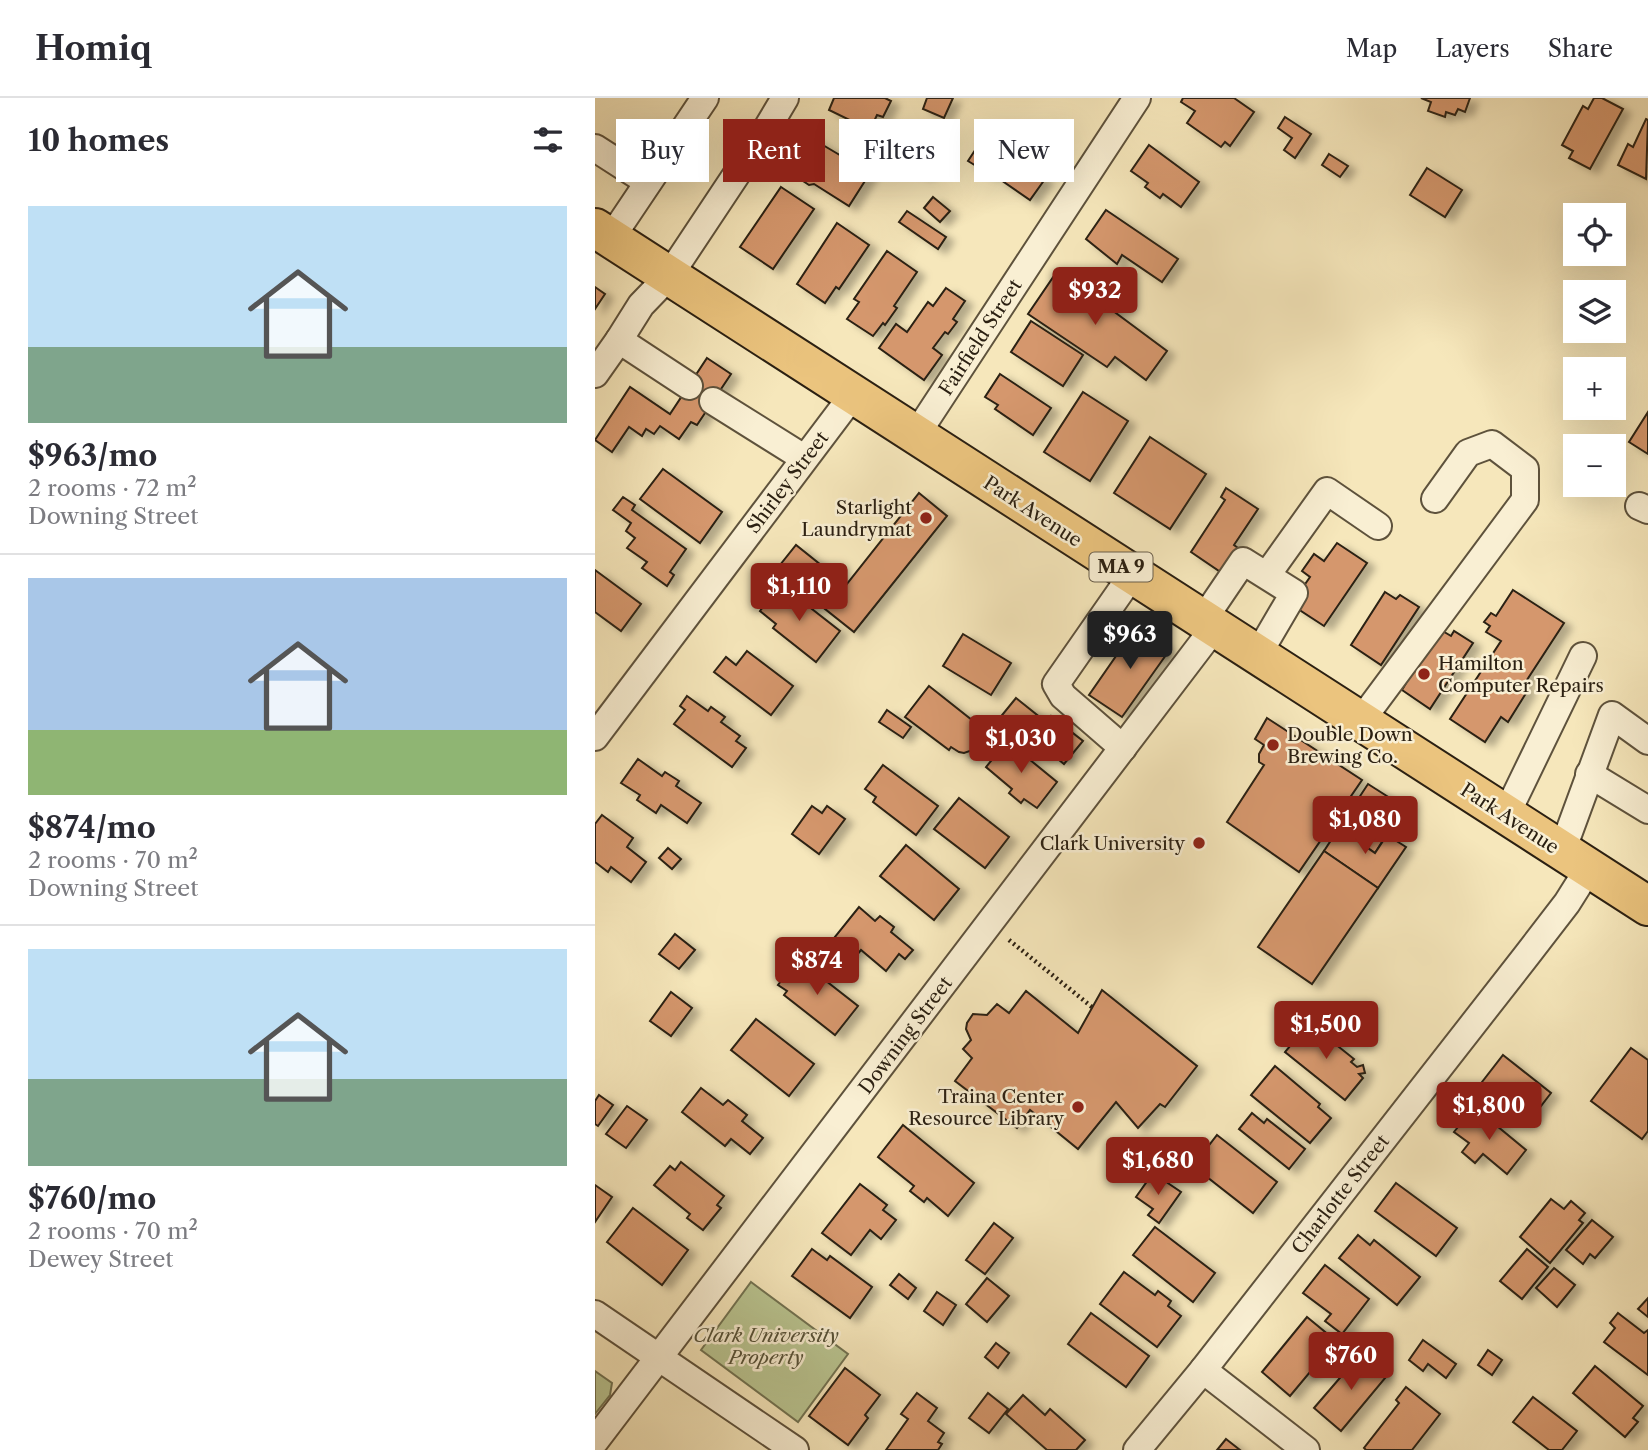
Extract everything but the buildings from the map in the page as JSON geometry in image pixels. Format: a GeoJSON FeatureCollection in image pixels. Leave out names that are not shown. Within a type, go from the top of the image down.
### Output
{"type":"FeatureCollection","features":[{"type":"Feature","properties":{"kind":"highway","name":"Park Avenue"},"geometry":{"type":"LineString","coordinates":[[603,233],[1648,906]]}},
{"type":"Feature","properties":{"kind":"street"},"geometry":{"type":"LineString","coordinates":[[691,119],[705,98]]}},
{"type":"Feature","properties":{"kind":"street"},"geometry":{"type":"LineString","coordinates":[[595,374],[641,305],[669,276],[785,98]]}},
{"type":"Feature","properties":{"kind":"street","name":"Fairfield Street"},"geometry":{"type":"LineString","coordinates":[[916,435],[1137,98]]}},
{"type":"Feature","properties":{"kind":"street"},"geometry":{"type":"LineString","coordinates":[[595,148],[616,161]]}},
{"type":"Feature","properties":{"kind":"street"},"geometry":{"type":"LineString","coordinates":[[603,233],[648,182]]}},
{"type":"Feature","properties":{"kind":"street"},"geometry":{"type":"LineString","coordinates":[[619,340],[689,386]]}},
{"type":"Feature","properties":{"kind":"street","name":"Shirley Street"},"geometry":{"type":"LineString","coordinates":[[600,721],[853,394]]}},
{"type":"Feature","properties":{"kind":"street"},"geometry":{"type":"LineString","coordinates":[[713,401],[804,458]]}},
{"type":"Feature","properties":{"kind":"street"},"geometry":{"type":"LineString","coordinates":[[1360,722],[1525,500],[1525,469],[1492,444],[1468,453],[1435,499]]}},
{"type":"Feature","properties":{"kind":"street"},"geometry":{"type":"LineString","coordinates":[[1257,656],[1294,593],[1267,575],[1327,491],[1378,526]]}},
{"type":"Feature","properties":{"kind":"street","name":"Downing Street"},"geometry":{"type":"LineString","coordinates":[[595,1441],[1123,748],[1209,624],[1243,561],[1267,575]]}},
{"type":"Feature","properties":{"kind":"street"},"geometry":{"type":"LineString","coordinates":[[1123,748],[1063,696],[1056,684],[1132,575]]}},
{"type":"Feature","properties":{"kind":"street"},"geometry":{"type":"LineString","coordinates":[[1506,815],[1583,656]]}},
{"type":"Feature","properties":{"kind":"street","name":"Charlotte Street"},"geometry":{"type":"LineString","coordinates":[[1137,1450],[1203,1370],[1562,910],[1575,860],[1589,774],[1612,715],[1648,741]]}},
{"type":"Feature","properties":{"kind":"street"},"geometry":{"type":"LineString","coordinates":[[1589,774],[1648,810]]}},
{"type":"Feature","properties":{"kind":"street"},"geometry":{"type":"LineString","coordinates":[[595,1314],[796,1450]]}},
{"type":"Feature","properties":{"kind":"street"},"geometry":{"type":"LineString","coordinates":[[1203,1370],[1306,1450]]}},
{"type":"Feature","properties":{"kind":"path"},"geometry":{"type":"LineString","coordinates":[[989,924],[1092,1007]]}},
{"type":"Feature","properties":{"kind":"green space","name":"Clark University Property"},"geometry":{"type":"Polygon","coordinates":[[[751,1282],[848,1354],[798,1422],[701,1350],[751,1282]]]}},
{"type":"Feature","properties":{"kind":"green space"},"geometry":{"type":"Polygon","coordinates":[[[595,1371],[612,1383],[610,1395],[595,1414],[595,1371]]]}},
{"type":"Feature","properties":{"kind":"place","name":"Starlight Laundrymat"},"geometry":{"type":"Point","coordinates":[926,518]}},
{"type":"Feature","properties":{"kind":"place","name":"Hamilton Computer Repairs"},"geometry":{"type":"Point","coordinates":[1424,674]}},
{"type":"Feature","properties":{"kind":"place","name":"Double Down Brewing Co."},"geometry":{"type":"Point","coordinates":[1273,745]}},
{"type":"Feature","properties":{"kind":"place","name":"Clark University"},"geometry":{"type":"Point","coordinates":[1199,843]}},
{"type":"Feature","properties":{"kind":"place","name":"Traina Center Resource Library"},"geometry":{"type":"Point","coordinates":[1078,1107]}}]}
